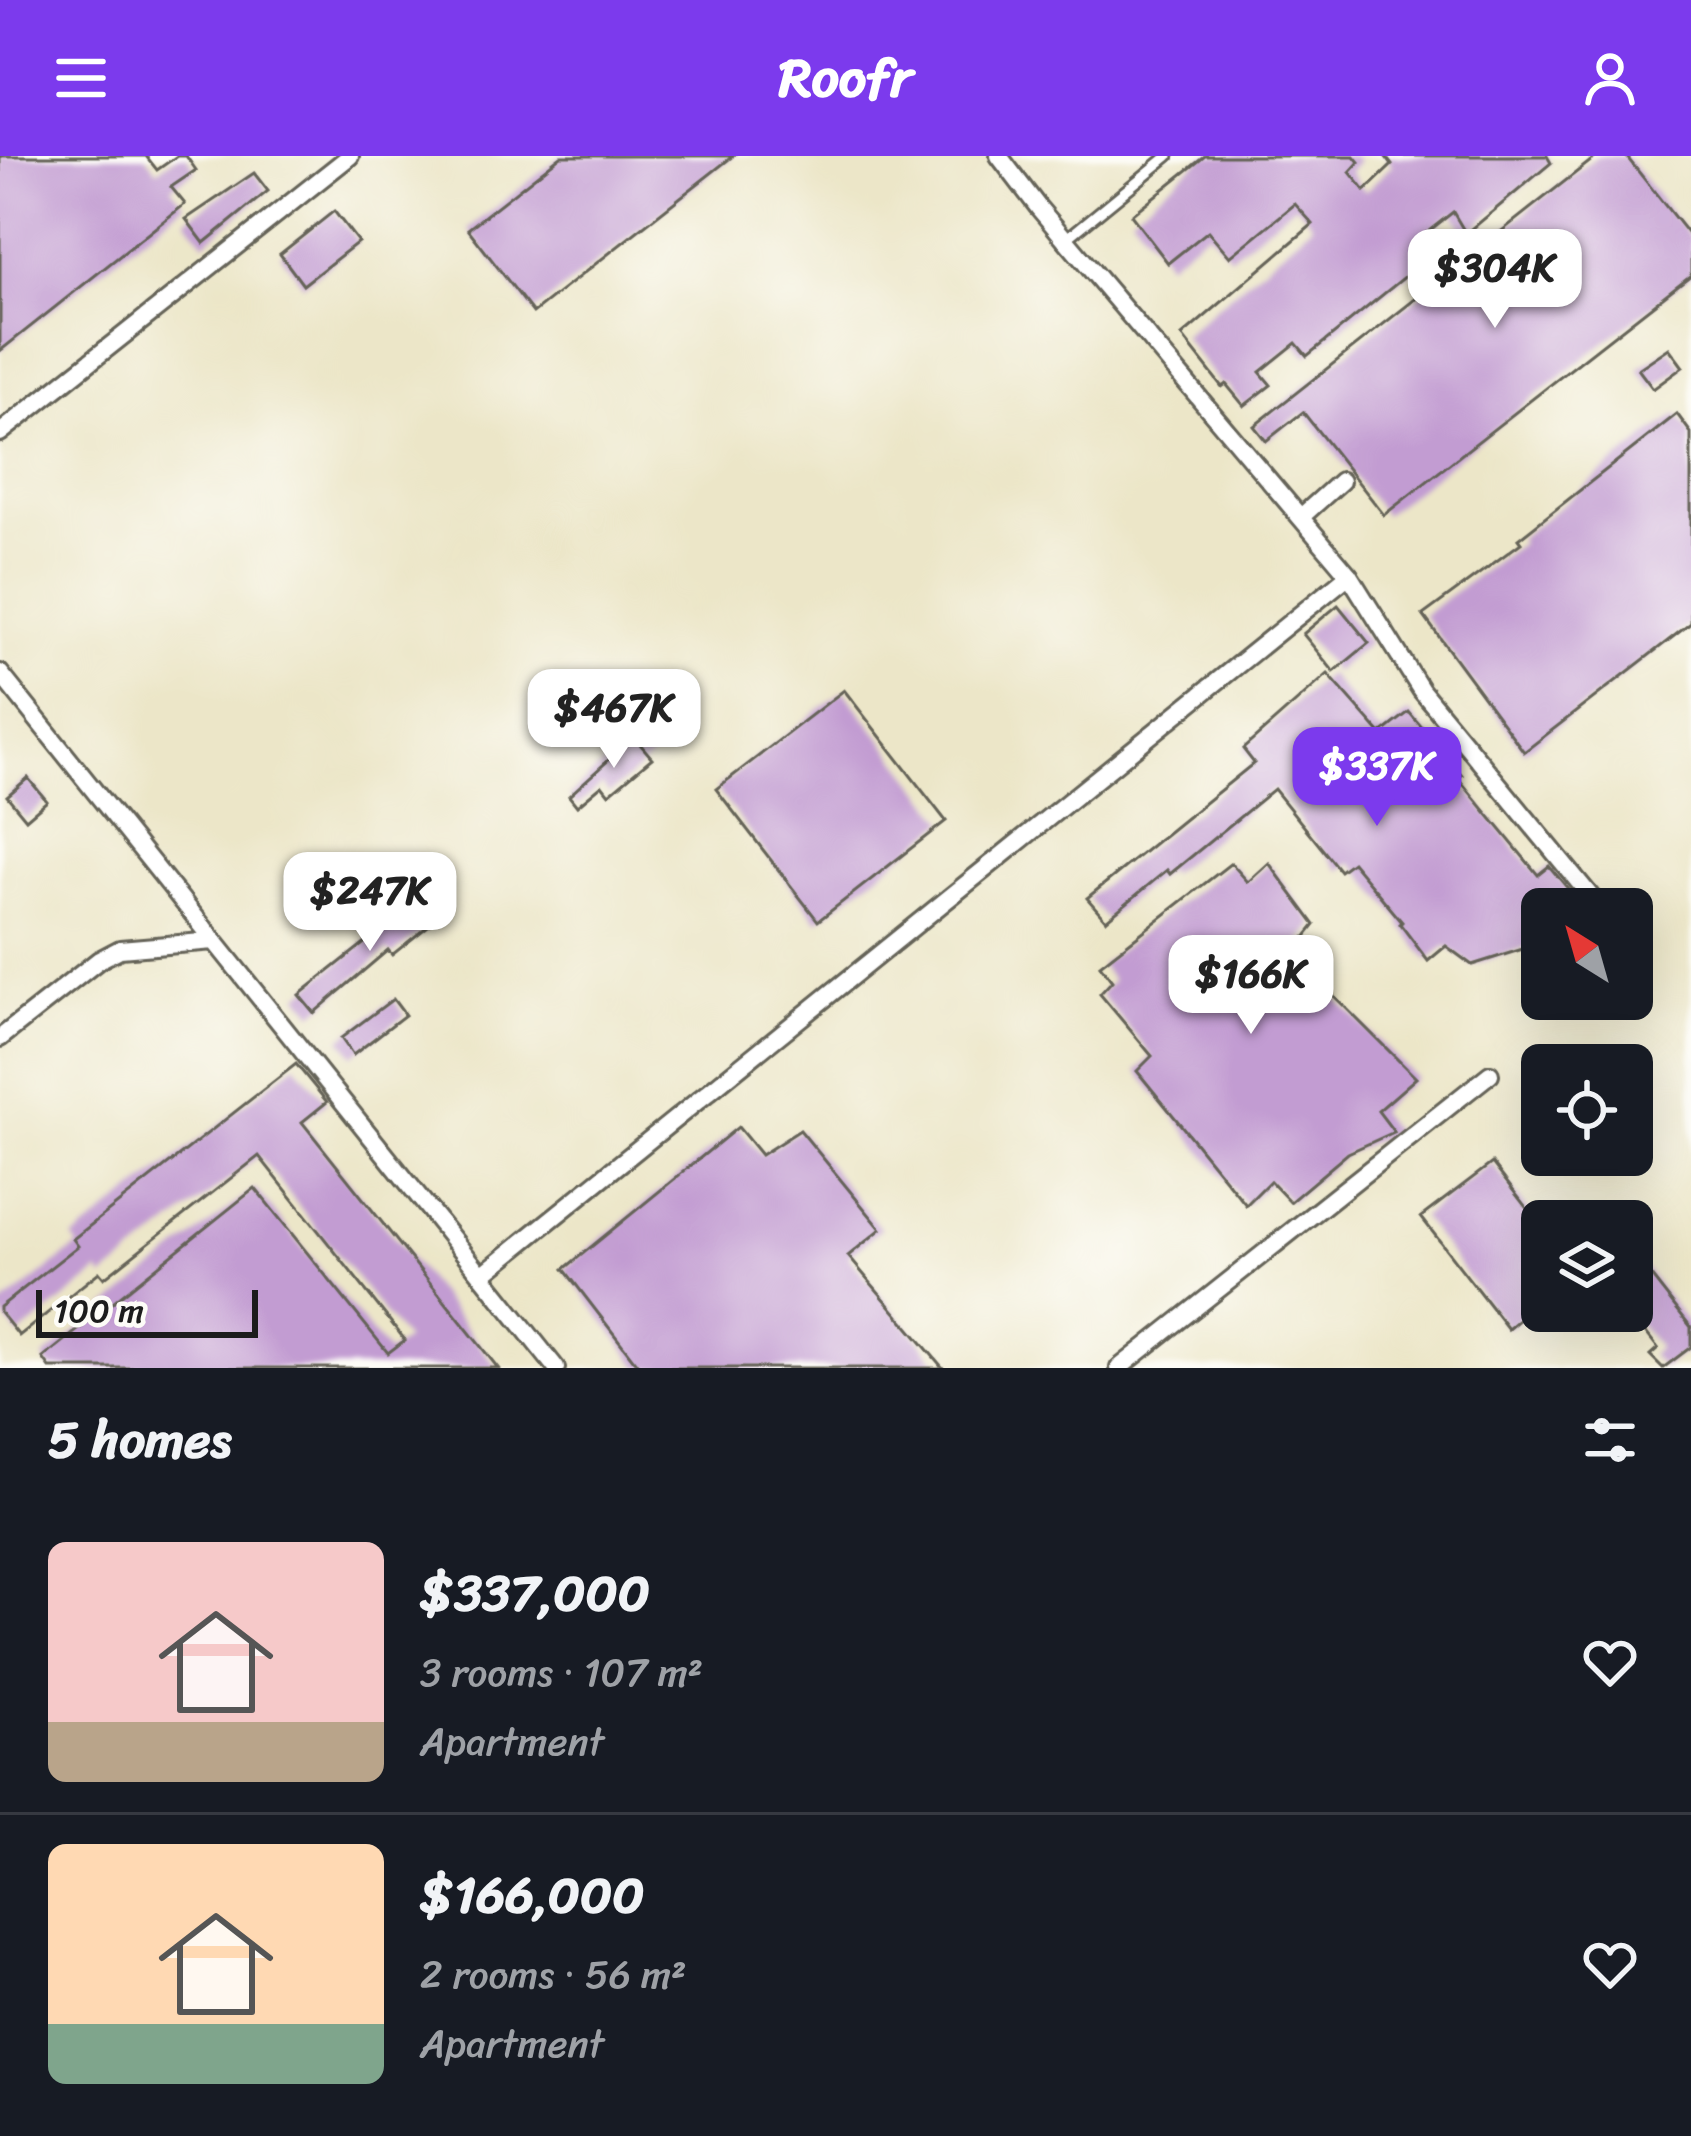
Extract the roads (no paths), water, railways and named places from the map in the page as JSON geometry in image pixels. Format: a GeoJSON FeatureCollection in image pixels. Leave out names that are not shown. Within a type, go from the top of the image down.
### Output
{"type":"FeatureCollection","features":[{"type":"Feature","properties":{"kind":"street"},"geometry":{"type":"LineString","coordinates":[[0,433],[350,156]]}},
{"type":"Feature","properties":{"kind":"street"},"geometry":{"type":"LineString","coordinates":[[999,156],[1349,574],[1421,690],[1584,888]]}},
{"type":"Feature","properties":{"kind":"street"},"geometry":{"type":"LineString","coordinates":[[1301,517],[1341,481]]}},
{"type":"Feature","properties":{"kind":"street"},"geometry":{"type":"LineString","coordinates":[[482,1275],[1349,574]]}},
{"type":"Feature","properties":{"kind":"street"},"geometry":{"type":"LineString","coordinates":[[0,673],[556,1368]]}},
{"type":"Feature","properties":{"kind":"street"},"geometry":{"type":"LineString","coordinates":[[0,1038],[119,949],[214,941]]}},
{"type":"Feature","properties":{"kind":"street"},"geometry":{"type":"LineString","coordinates":[[1119,1368],[1490,1074]]}},
{"type":"Feature","properties":{"kind":"lane"},"geometry":{"type":"LineString","coordinates":[[1065,240],[1168,156]]}}]}
